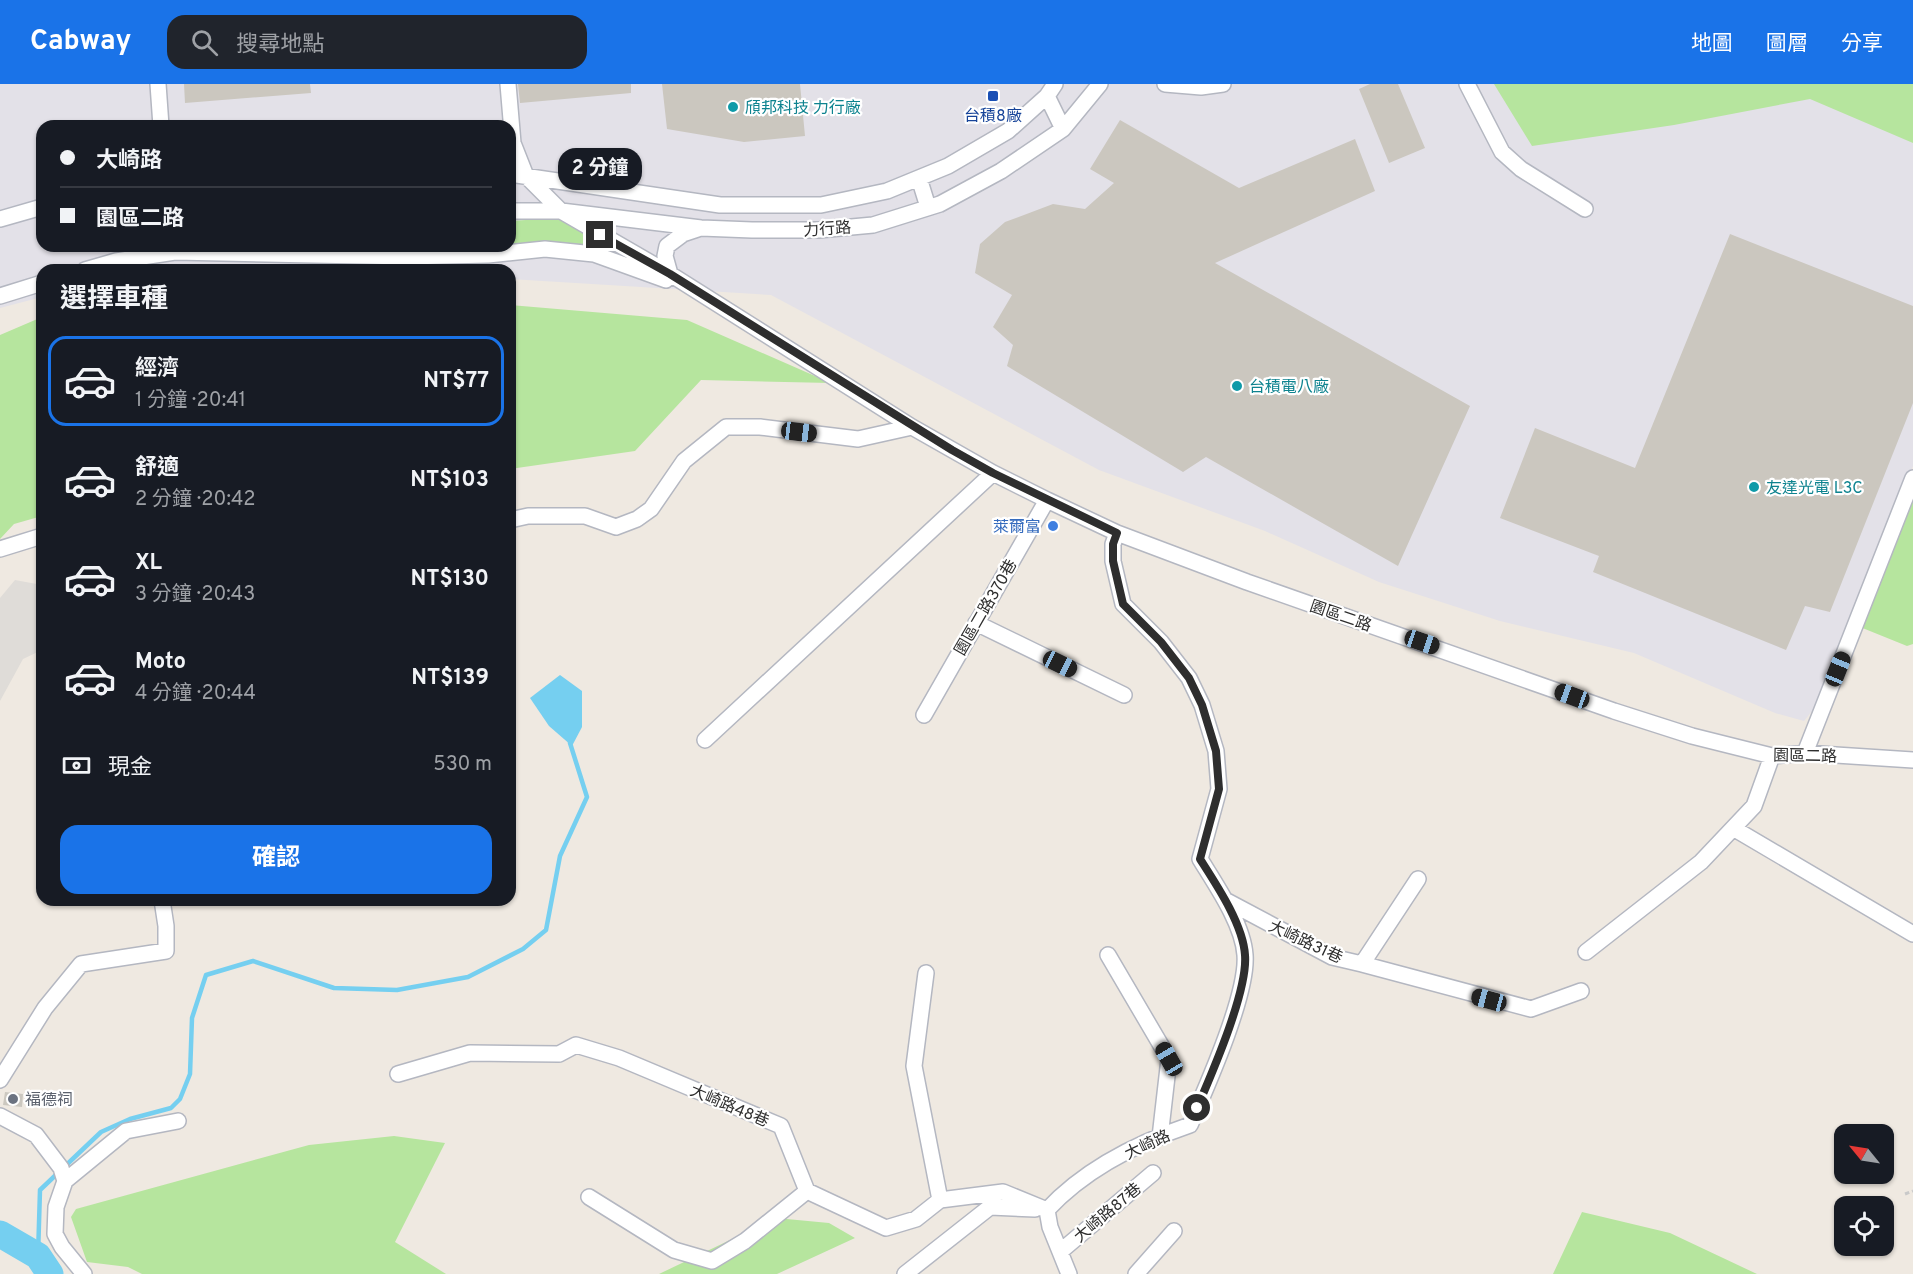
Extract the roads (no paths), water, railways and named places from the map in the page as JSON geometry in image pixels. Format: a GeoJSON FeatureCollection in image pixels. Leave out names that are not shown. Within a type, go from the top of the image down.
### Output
{"type":"FeatureCollection","features":[{"type":"Feature","properties":{"kind":"street"},"geometry":{"type":"LineString","coordinates":[[158,84],[161,120]]}},
{"type":"Feature","properties":{"kind":"street"},"geometry":{"type":"LineString","coordinates":[[508,84],[511,120]]}},
{"type":"Feature","properties":{"kind":"street","name":"力行路"},"geometry":{"type":"LineString","coordinates":[[516,211],[561,211],[700,228],[819,230],[873,225],[940,204],[1001,171],[1063,129],[1100,84]]}},
{"type":"Feature","properties":{"kind":"street"},"geometry":{"type":"LineString","coordinates":[[1165,84],[1201,87],[1223,84]]}},
{"type":"Feature","properties":{"kind":"street"},"geometry":{"type":"LineString","coordinates":[[1467,84],[1502,152],[1521,169],[1585,209]]}},
{"type":"Feature","properties":{"kind":"street"},"geometry":{"type":"LineString","coordinates":[[1051,90],[1063,129]]}},
{"type":"Feature","properties":{"kind":"street","name":"力行路"},"geometry":{"type":"LineString","coordinates":[[516,175],[720,206],[821,205],[887,190],[948,166],[1008,131],[1051,90]]}},
{"type":"Feature","properties":{"kind":"street"},"geometry":{"type":"LineString","coordinates":[[516,151],[526,176]]}},
{"type":"Feature","properties":{"kind":"street","name":"園區二路"},"geometry":{"type":"LineString","coordinates":[[526,176],[561,211],[670,274],[912,427],[993,473],[1117,533],[1614,711],[1692,736],[1772,756],[1805,753],[1913,759]]}},
{"type":"Feature","properties":{"kind":"street"},"geometry":{"type":"LineString","coordinates":[[919,177],[928,207]]}},
{"type":"Feature","properties":{"kind":"street"},"geometry":{"type":"LineString","coordinates":[[0,219],[36,209]]}},
{"type":"Feature","properties":{"kind":"street"},"geometry":{"type":"LineString","coordinates":[[670,274],[665,256],[667,246],[683,234],[700,228]]}},
{"type":"Feature","properties":{"kind":"street","name":"園區二路"},"geometry":{"type":"LineString","coordinates":[[96,264],[115,253],[407,256],[488,255],[544,249],[594,254],[677,285],[806,361]]}},
{"type":"Feature","properties":{"kind":"street"},"geometry":{"type":"LineString","coordinates":[[0,296],[36,285]]}},
{"type":"Feature","properties":{"kind":"street"},"geometry":{"type":"LineString","coordinates":[[516,519],[528,516],[585,516],[616,526],[637,519],[651,509],[684,461],[726,427],[760,427],[858,440],[912,427]]}},
{"type":"Feature","properties":{"kind":"street"},"geometry":{"type":"LineString","coordinates":[[705,740],[993,473]]}},
{"type":"Feature","properties":{"kind":"street"},"geometry":{"type":"LineString","coordinates":[[1805,753],[1913,478]]}},
{"type":"Feature","properties":{"kind":"street","name":"園區二路370巷"},"geometry":{"type":"LineString","coordinates":[[924,715],[1047,500]]}},
{"type":"Feature","properties":{"kind":"street","name":"大崎路"},"geometry":{"type":"LineString","coordinates":[[1047,1210],[1086,1173],[1190,1125],[1212,1075],[1243,978],[1245,953],[1225,900],[1200,859],[1219,789],[1216,751],[1202,705],[1189,678],[1161,642],[1123,604],[1113,561],[1113,544],[1117,533]]}},
{"type":"Feature","properties":{"kind":"street"},"geometry":{"type":"LineString","coordinates":[[0,549],[36,538]]}},
{"type":"Feature","properties":{"kind":"street"},"geometry":{"type":"LineString","coordinates":[[976,623],[1124,695]]}},
{"type":"Feature","properties":{"kind":"street"},"geometry":{"type":"LineString","coordinates":[[1586,952],[1701,862],[1754,806],[1772,756]]}},
{"type":"Feature","properties":{"kind":"street"},"geometry":{"type":"LineString","coordinates":[[1733,828],[1913,934]]}},
{"type":"Feature","properties":{"kind":"street","name":"大崎路31巷"},"geometry":{"type":"LineString","coordinates":[[1225,900],[1332,957],[1362,964],[1418,879]]}},
{"type":"Feature","properties":{"kind":"street"},"geometry":{"type":"LineString","coordinates":[[0,1080],[45,1008],[81,964],[165,951],[166,926],[163,906]]}},
{"type":"Feature","properties":{"kind":"street"},"geometry":{"type":"LineString","coordinates":[[1108,956],[1169,1059],[1160,1137]]}},
{"type":"Feature","properties":{"kind":"street"},"geometry":{"type":"LineString","coordinates":[[1362,964],[1531,1009],[1581,991]]}},
{"type":"Feature","properties":{"kind":"street"},"geometry":{"type":"LineString","coordinates":[[926,973],[914,1066],[940,1200]]}},
{"type":"Feature","properties":{"kind":"street","name":"大崎路48巷"},"geometry":{"type":"LineString","coordinates":[[398,1074],[470,1053],[559,1054],[576,1045],[619,1058],[781,1126],[807,1191]]}},
{"type":"Feature","properties":{"kind":"street"},"geometry":{"type":"LineString","coordinates":[[0,1116],[36,1135],[61,1168],[65,1181]]}},
{"type":"Feature","properties":{"kind":"street"},"geometry":{"type":"LineString","coordinates":[[84,1274],[62,1247],[55,1234],[56,1207],[65,1181],[126,1131],[178,1121]]}},
{"type":"Feature","properties":{"kind":"street","name":"大崎路87巷"},"geometry":{"type":"LineString","coordinates":[[1060,1251],[1153,1173]]}},
{"type":"Feature","properties":{"kind":"street"},"geometry":{"type":"LineString","coordinates":[[589,1197],[674,1250],[712,1261],[745,1241],[807,1191],[886,1228],[916,1219],[940,1200],[1003,1192],[1047,1210]]}},
{"type":"Feature","properties":{"kind":"street"},"geometry":{"type":"LineString","coordinates":[[905,1274],[990,1207],[1047,1210]]}},
{"type":"Feature","properties":{"kind":"street"},"geometry":{"type":"LineString","coordinates":[[1047,1210],[1050,1227],[1069,1274]]}},
{"type":"Feature","properties":{"kind":"street"},"geometry":{"type":"LineString","coordinates":[[1136,1274],[1174,1231]]}},
{"type":"Feature","properties":{"kind":"water"},"geometry":{"type":"Polygon","coordinates":[[[560,675],[582,691],[582,727],[572,746],[549,726],[530,698],[560,675]]]}},
{"type":"Feature","properties":{"kind":"waterway"},"geometry":{"type":"LineString","coordinates":[[38,1256],[40,1190],[101,1132],[130,1119],[171,1108],[180,1099],[190,1074],[192,1018],[206,975],[253,961],[334,988],[397,990],[468,977],[523,949],[546,930],[560,856],[587,797],[570,743]]}},
{"type":"Feature","properties":{"kind":"waterway"},"geometry":{"type":"LineString","coordinates":[[0,1234],[38,1256],[50,1274]]}},
{"type":"Feature","properties":{"kind":"place","name":"台積8廠"},"geometry":{"type":"Point","coordinates":[993,96]}},
{"type":"Feature","properties":{"kind":"place","name":"頎邦科技 力行廠"},"geometry":{"type":"Point","coordinates":[733,107]}},
{"type":"Feature","properties":{"kind":"place","name":"台積電八廠"},"geometry":{"type":"Point","coordinates":[1237,386]}},
{"type":"Feature","properties":{"kind":"place","name":"友達光電 L3C"},"geometry":{"type":"Point","coordinates":[1754,487]}},
{"type":"Feature","properties":{"kind":"place","name":"萊爾富"},"geometry":{"type":"Point","coordinates":[1053,526]}},
{"type":"Feature","properties":{"kind":"place","name":"福德祠"},"geometry":{"type":"Point","coordinates":[13,1099]}}]}
